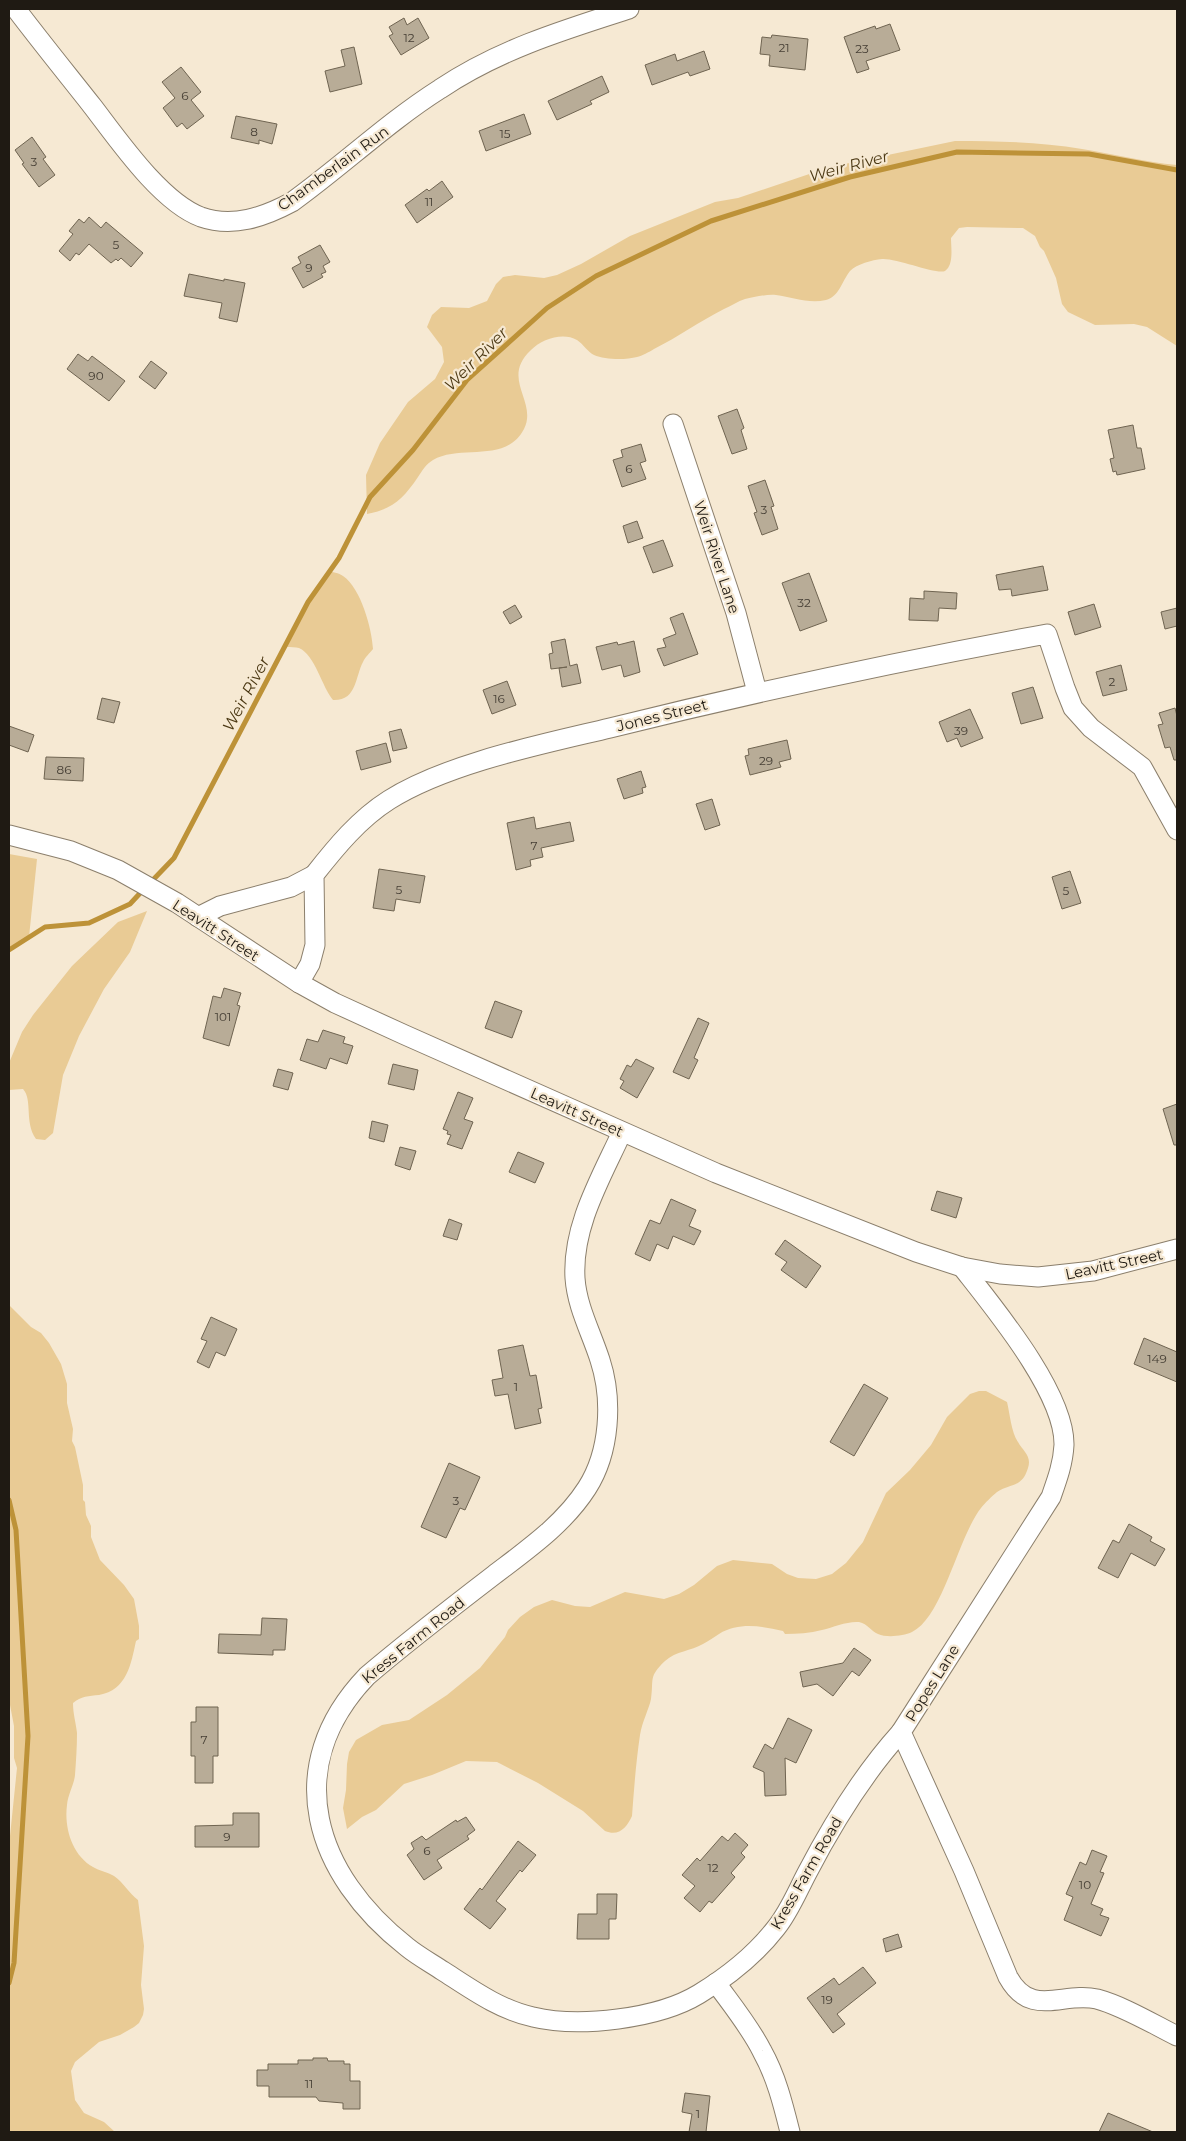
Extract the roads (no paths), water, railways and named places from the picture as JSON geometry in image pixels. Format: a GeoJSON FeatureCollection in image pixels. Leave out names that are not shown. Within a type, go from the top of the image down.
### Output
{"type":"FeatureCollection","features":[{"type":"Feature","properties":{"kind":"street","name":"Chamberlain Run"},"geometry":{"type":"LineString","coordinates":[[16,9],[130,154],[161,189],[184,209],[202,217],[225,222],[248,220],[269,214],[292,202],[422,101],[482,64],[548,35],[629,9]]}},
{"type":"Feature","properties":{"kind":"street","name":"Weir River Lane"},"geometry":{"type":"LineString","coordinates":[[672,424],[733,604],[757,692]]}},
{"type":"Feature","properties":{"kind":"street","name":"Jones Street"},"geometry":{"type":"LineString","coordinates":[[198,918],[220,906],[291,887],[314,875],[338,844],[390,799],[436,778],[487,760],[757,692],[1047,634],[1065,688],[1074,708],[1091,728],[1142,767],[1177,830]]}},
{"type":"Feature","properties":{"kind":"street","name":"Leavitt Street"},"geometry":{"type":"LineString","coordinates":[[9,835],[64,849],[118,870],[177,904],[299,983],[396,1031],[778,1199],[916,1252],[962,1267],[1000,1274],[1038,1277],[1093,1271],[1177,1249]]}},
{"type":"Feature","properties":{"kind":"street"},"geometry":{"type":"LineString","coordinates":[[299,983],[310,964],[315,945],[314,875]]}},
{"type":"Feature","properties":{"kind":"street","name":"Kress Farm Road"},"geometry":{"type":"LineString","coordinates":[[622,1132],[588,1207],[580,1232],[575,1259],[577,1296],[581,1312],[600,1359],[607,1388],[607,1420],[604,1446],[597,1469],[589,1486],[567,1515],[539,1540],[396,1651],[352,1692],[338,1711],[326,1735],[318,1763],[316,1789],[318,1811],[324,1838],[335,1863],[352,1892],[369,1912],[408,1948],[483,1996],[513,2011],[532,2017],[572,2023],[626,2017],[677,2005],[696,1996],[739,1966],[766,1941],[778,1926],[854,1794],[879,1757],[901,1732]]}},
{"type":"Feature","properties":{"kind":"street","name":"Popes Lane"},"geometry":{"type":"LineString","coordinates":[[962,1267],[1018,1338],[1048,1392],[1059,1418],[1064,1443],[1062,1468],[1051,1497],[901,1732],[964,1871],[1008,1977],[1018,1992],[1031,1999],[1048,2002],[1077,1997],[1097,1999],[1177,2036]]}},
{"type":"Feature","properties":{"kind":"street"},"geometry":{"type":"LineString","coordinates":[[716,1983],[763,2051],[780,2095],[790,2132]]}},
{"type":"Feature","properties":{"kind":"waterway","name":"Weir River"},"geometry":{"type":"LineString","coordinates":[[149,884],[174,858],[308,602],[339,558],[370,497],[413,450],[467,380],[547,308],[596,276],[711,221],[850,177],[957,152],[1089,154],[1177,170]]}},
{"type":"Feature","properties":{"kind":"waterway","name":"Weir River"},"geometry":{"type":"LineString","coordinates":[[9,950],[45,927],[89,923],[130,904],[143,890]]}},
{"type":"Feature","properties":{"kind":"waterway","name":"Weir River"},"geometry":{"type":"LineString","coordinates":[[9,1500],[16,1530],[28,1736],[14,1963],[9,1983]]}}]}
